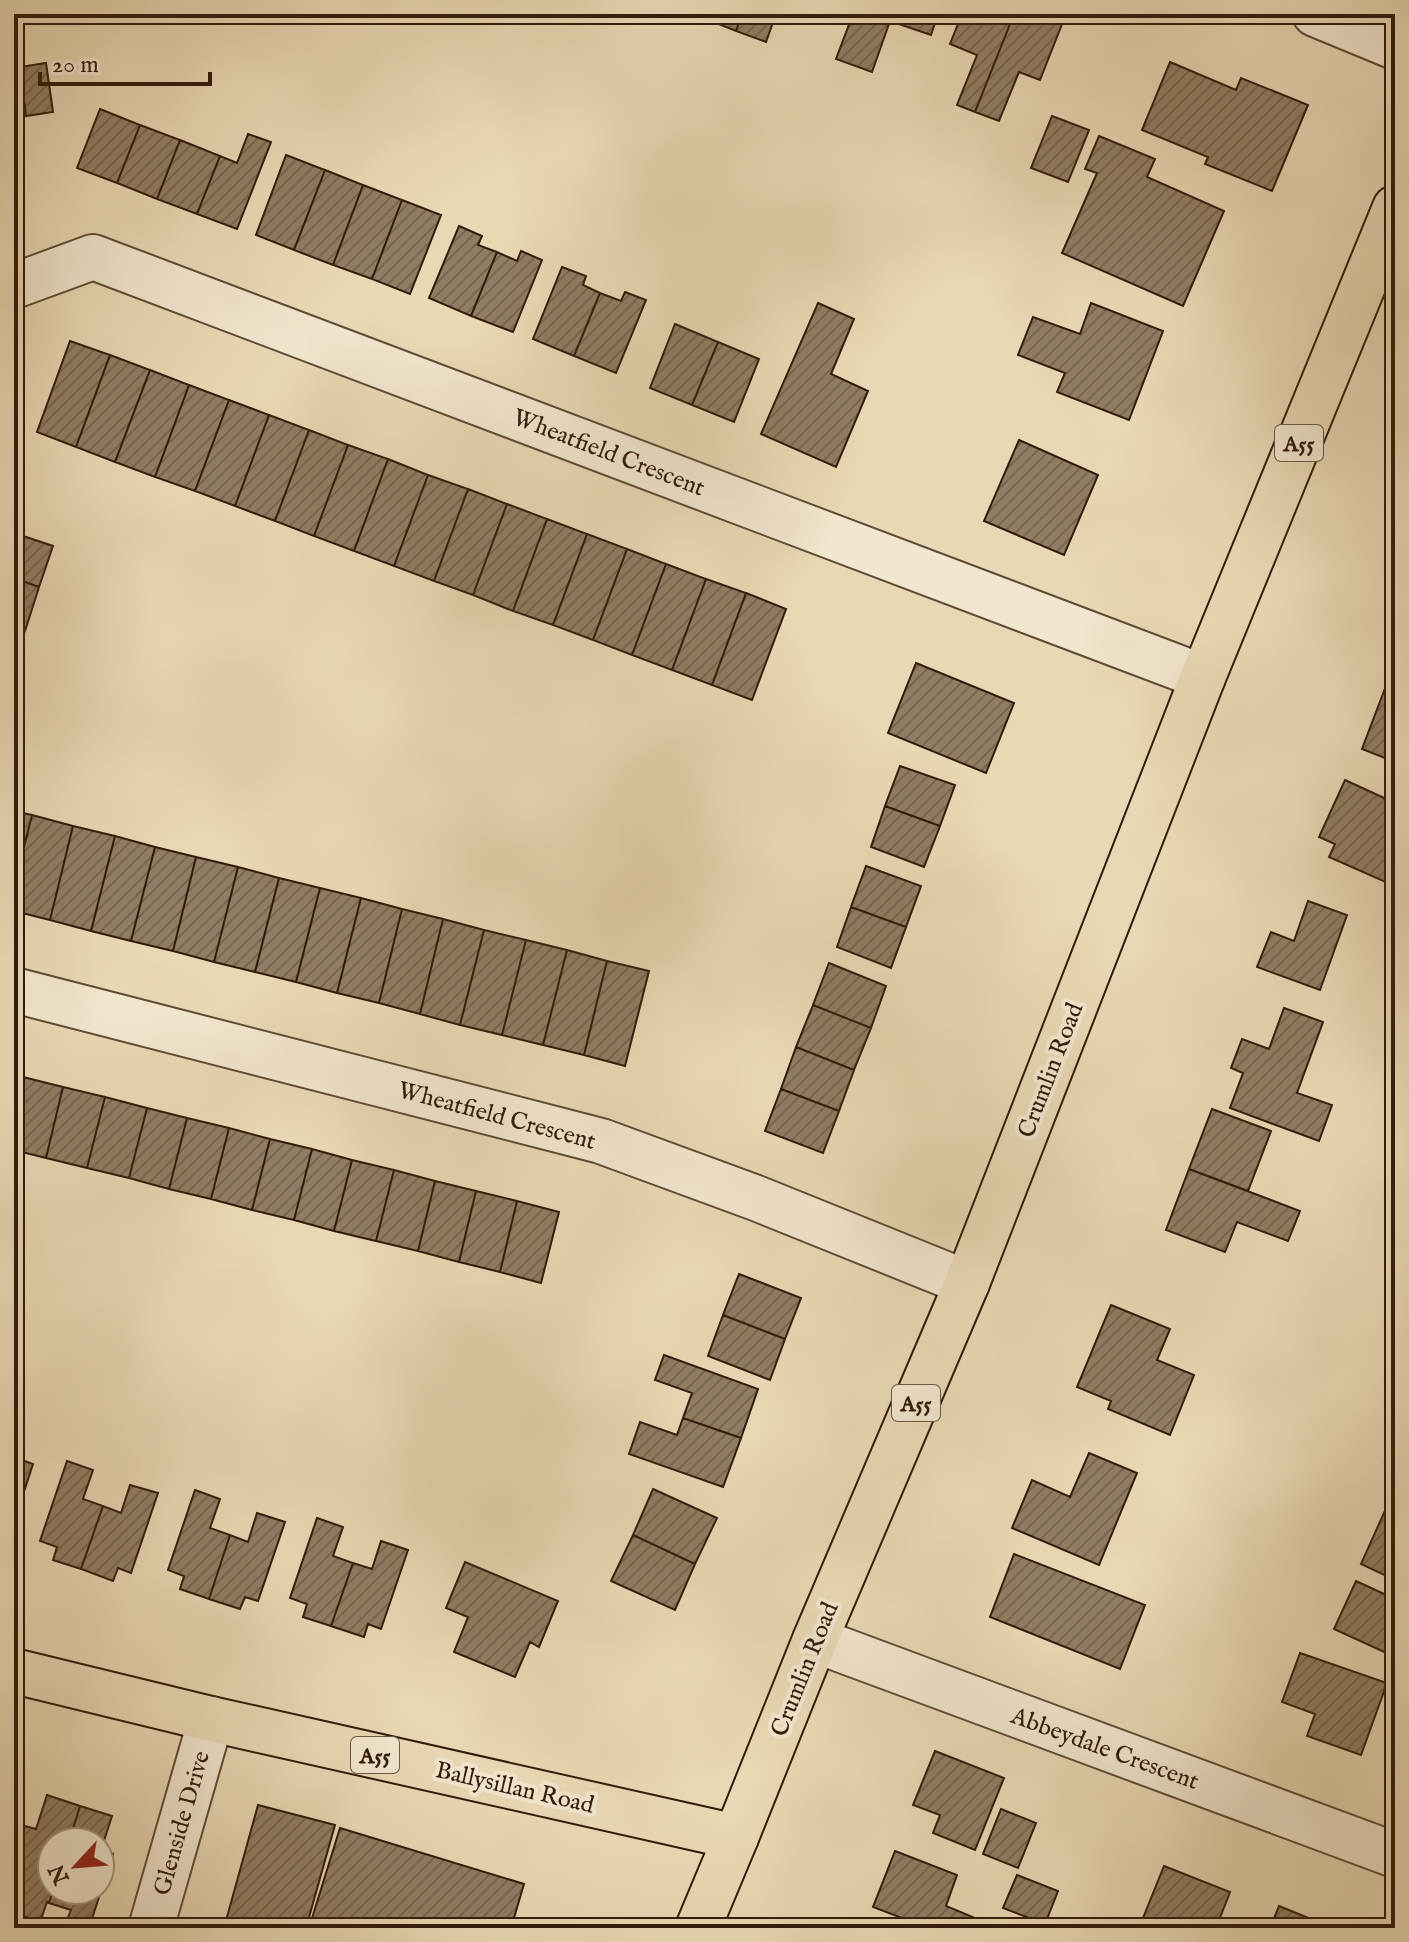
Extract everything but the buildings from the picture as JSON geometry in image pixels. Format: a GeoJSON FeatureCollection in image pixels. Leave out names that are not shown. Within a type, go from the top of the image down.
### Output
{"type":"FeatureCollection","features":[{"type":"Feature","properties":{"kind":"main road","name":"Crumlin Road"},"geometry":{"type":"LineString","coordinates":[[698,1928],[815,1640],[967,1283],[1203,677],[1395,208]]}},
{"type":"Feature","properties":{"kind":"main road","name":"Ballysillan Road"},"geometry":{"type":"LineString","coordinates":[[14,1671],[211,1719],[736,1837]]}},
{"type":"Feature","properties":{"kind":"street"},"geometry":{"type":"LineString","coordinates":[[1315,14],[1395,47]]}},
{"type":"Feature","properties":{"kind":"street","name":"Wheatfield Crescent"},"geometry":{"type":"LineString","coordinates":[[14,286],[93,257],[1203,677]]}},
{"type":"Feature","properties":{"kind":"street","name":"Wheatfield Crescent"},"geometry":{"type":"LineString","coordinates":[[14,990],[601,1141],[756,1198],[967,1283]]}},
{"type":"Feature","properties":{"kind":"street","name":"Abbeydale Crescent"},"geometry":{"type":"LineString","coordinates":[[815,1640],[1395,1855]]}},
{"type":"Feature","properties":{"kind":"street","name":"Glenside Drive"},"geometry":{"type":"LineString","coordinates":[[151,1928],[211,1719]]}}]}
